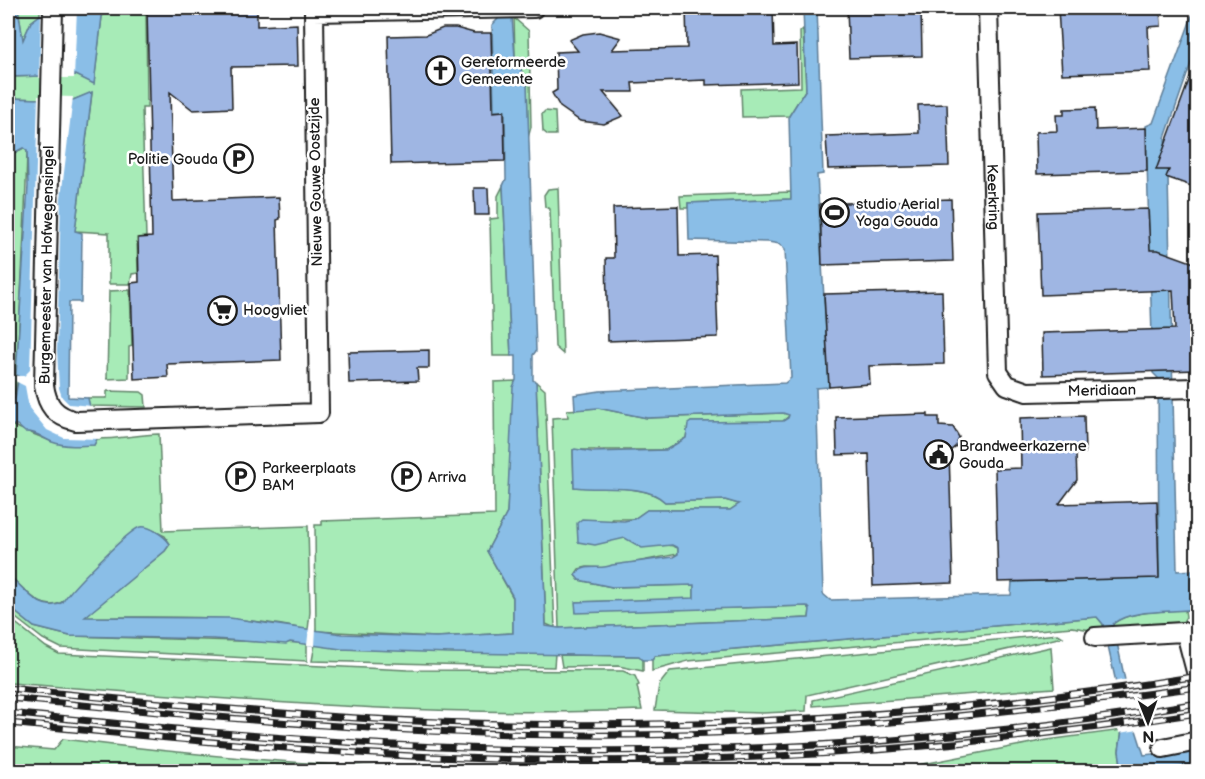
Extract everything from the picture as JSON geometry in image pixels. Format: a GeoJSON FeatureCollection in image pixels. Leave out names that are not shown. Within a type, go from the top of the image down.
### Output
{"type":"FeatureCollection","features":[{"type":"Feature","properties":{"kind":"street","name":"Burgemeester van Hofwegensingel"},"geometry":{"type":"LineString","coordinates":[[53,8],[42,366],[46,401],[64,419],[76,422],[159,419]]}},
{"type":"Feature","properties":{"kind":"street","name":"Nieuwe Gouwe Oostzijde"},"geometry":{"type":"LineString","coordinates":[[159,419],[319,413],[314,12],[534,8]]}},
{"type":"Feature","properties":{"kind":"street","name":"Keerkring"},"geometry":{"type":"LineString","coordinates":[[988,8],[998,372],[1007,385]]}},
{"type":"Feature","properties":{"kind":"street","name":"Meridiaan"},"geometry":{"type":"LineString","coordinates":[[1007,385],[1027,392],[1197,388]]}},
{"type":"Feature","properties":{"kind":"street"},"geometry":{"type":"LineString","coordinates":[[1105,637],[1183,632],[1187,637],[1197,679]]}},
{"type":"Feature","properties":{"kind":"street"},"geometry":{"type":"LineString","coordinates":[[1163,748],[1197,741]]}},
{"type":"Feature","properties":{"kind":"green space"},"geometry":{"type":"Polygon","coordinates":[[[18,8],[40,8],[40,15],[31,22],[23,40],[18,8]]]}},
{"type":"Feature","properties":{"kind":"green space"},"geometry":{"type":"Polygon","coordinates":[[[103,8],[146,8],[147,108],[142,108],[146,237],[137,238],[138,273],[132,274],[130,284],[109,284],[109,233],[75,231],[92,93],[73,100],[8,98],[8,77],[76,75],[94,83],[103,8]]]}},
{"type":"Feature","properties":{"kind":"green space"},"geometry":{"type":"Polygon","coordinates":[[[514,18],[529,31],[531,127],[528,138],[527,83],[515,57],[514,18]]]}},
{"type":"Feature","properties":{"kind":"green space"},"geometry":{"type":"Polygon","coordinates":[[[803,29],[806,89],[789,116],[742,117],[741,89],[801,87],[800,32],[803,29]]]}},
{"type":"Feature","properties":{"kind":"green space"},"geometry":{"type":"Polygon","coordinates":[[[545,111],[555,112],[556,135],[548,135],[543,131],[542,114],[545,111]]]}},
{"type":"Feature","properties":{"kind":"green space"},"geometry":{"type":"Polygon","coordinates":[[[24,148],[27,151],[16,374],[19,376],[12,401],[8,397],[8,156],[24,148]]]}},
{"type":"Feature","properties":{"kind":"green space"},"geometry":{"type":"Polygon","coordinates":[[[503,186],[511,356],[493,356],[490,219],[498,218],[498,196],[503,186]]]}},
{"type":"Feature","properties":{"kind":"green space"},"geometry":{"type":"Polygon","coordinates":[[[558,188],[563,354],[555,347],[550,209],[545,207],[544,195],[548,189],[558,188]]]}},
{"type":"Feature","properties":{"kind":"green space"},"geometry":{"type":"Polygon","coordinates":[[[791,192],[791,199],[688,203],[688,208],[681,208],[680,196],[791,192]]]}},
{"type":"Feature","properties":{"kind":"green space"},"geometry":{"type":"Polygon","coordinates":[[[130,290],[132,346],[129,347],[129,378],[107,379],[109,291],[130,290]]]}},
{"type":"Feature","properties":{"kind":"green space"},"geometry":{"type":"Polygon","coordinates":[[[515,381],[507,513],[487,551],[513,598],[513,633],[436,637],[316,631],[315,525],[322,525],[322,521],[495,515],[494,382],[515,381]]]}},
{"type":"Feature","properties":{"kind":"green space"},"geometry":{"type":"Polygon","coordinates":[[[536,382],[545,390],[555,628],[546,624],[536,382]]]}},
{"type":"Feature","properties":{"kind":"green space"},"geometry":{"type":"Polygon","coordinates":[[[107,391],[141,392],[145,395],[146,407],[89,406],[88,398],[107,398],[107,391]]]}},
{"type":"Feature","properties":{"kind":"green space"},"geometry":{"type":"Polygon","coordinates":[[[598,408],[647,418],[783,413],[790,415],[783,421],[691,422],[688,425],[686,438],[666,450],[573,450],[574,487],[635,490],[657,496],[665,502],[725,500],[739,504],[730,510],[647,510],[634,519],[612,519],[626,537],[636,544],[673,546],[678,548],[678,554],[605,568],[579,569],[575,575],[579,580],[612,587],[694,585],[694,599],[576,602],[576,612],[807,606],[810,609],[809,618],[559,628],[552,418],[568,417],[567,410],[598,408]]]}},
{"type":"Feature","properties":{"kind":"green space"},"geometry":{"type":"Polygon","coordinates":[[[11,425],[53,442],[94,445],[97,439],[159,434],[163,531],[308,526],[310,612],[308,630],[224,619],[84,617],[165,551],[170,544],[165,536],[150,529],[63,601],[49,605],[36,600],[13,579],[8,439],[11,425]]]}},
{"type":"Feature","properties":{"kind":"green space"},"geometry":{"type":"Polygon","coordinates":[[[8,606],[34,627],[70,636],[307,643],[307,661],[61,648],[43,639],[8,612],[8,606]]]}},
{"type":"Feature","properties":{"kind":"green space"},"geometry":{"type":"Polygon","coordinates":[[[1185,610],[1186,617],[1181,625],[1115,632],[1113,624],[1127,616],[1147,612],[1185,610]]]}},
{"type":"Feature","properties":{"kind":"green space"},"geometry":{"type":"Polygon","coordinates":[[[8,617],[46,647],[59,654],[408,670],[623,671],[635,676],[639,685],[637,686],[642,710],[563,712],[404,709],[8,683],[8,617]]]}},
{"type":"Feature","properties":{"kind":"green space"},"geometry":{"type":"Polygon","coordinates":[[[1097,617],[1103,624],[1104,632],[1072,627],[688,661],[652,671],[652,660],[655,656],[1097,617]]]}},
{"type":"Feature","properties":{"kind":"green space"},"geometry":{"type":"Polygon","coordinates":[[[1058,634],[1063,637],[807,695],[806,711],[763,713],[655,710],[659,685],[670,671],[1058,634]]]}},
{"type":"Feature","properties":{"kind":"green space"},"geometry":{"type":"Polygon","coordinates":[[[315,644],[341,649],[555,654],[554,667],[312,661],[315,644]]]}},
{"type":"Feature","properties":{"kind":"green space"},"geometry":{"type":"Polygon","coordinates":[[[1051,647],[1054,688],[813,706],[813,700],[1051,647]]]}},
{"type":"Feature","properties":{"kind":"green space"},"geometry":{"type":"Polygon","coordinates":[[[560,655],[640,656],[643,660],[643,671],[618,666],[562,667],[560,655]]]}},
{"type":"Feature","properties":{"kind":"green space"},"geometry":{"type":"Polygon","coordinates":[[[1122,730],[1119,751],[1122,771],[779,772],[913,766],[1047,740],[1122,730]]]}},
{"type":"Feature","properties":{"kind":"green space"},"geometry":{"type":"Polygon","coordinates":[[[63,739],[264,760],[466,771],[8,771],[8,746],[54,750],[63,739]]]}},
{"type":"Feature","properties":{"kind":"water"},"geometry":{"type":"Polygon","coordinates":[[[8,8],[18,8],[23,40],[31,22],[40,15],[103,8],[94,84],[76,75],[8,77],[8,8]]]}},
{"type":"Feature","properties":{"kind":"water"},"geometry":{"type":"Polygon","coordinates":[[[803,8],[817,8],[823,174],[817,175],[829,387],[816,388],[823,594],[830,600],[1011,595],[1012,582],[1159,577],[1158,378],[1153,373],[1146,126],[1153,123],[1195,8],[1197,8],[1197,46],[1165,138],[1168,177],[1177,571],[1197,570],[1197,609],[1130,615],[1113,624],[1135,727],[1144,755],[1197,749],[1197,764],[1147,769],[1147,771],[1122,771],[1119,751],[1122,730],[1115,678],[1103,624],[1097,617],[655,656],[652,660],[643,660],[639,656],[449,653],[341,649],[290,642],[286,644],[214,639],[70,636],[34,627],[8,606],[8,439],[11,472],[13,579],[42,603],[56,605],[63,602],[112,549],[134,531],[144,527],[156,532],[170,544],[165,551],[85,617],[230,618],[342,634],[436,637],[513,633],[513,597],[487,551],[507,513],[513,387],[516,380],[516,356],[511,356],[503,186],[506,179],[505,111],[494,111],[492,25],[500,17],[512,17],[515,57],[527,83],[536,351],[533,355],[533,380],[536,382],[546,626],[559,628],[809,618],[810,609],[807,606],[576,613],[575,602],[694,598],[694,585],[612,587],[579,580],[575,575],[583,569],[673,557],[678,554],[678,548],[672,545],[642,548],[625,538],[595,545],[578,542],[577,523],[582,519],[624,521],[634,519],[647,510],[730,510],[739,504],[725,500],[665,502],[646,492],[622,488],[574,487],[573,450],[592,452],[666,450],[686,438],[688,424],[691,422],[783,421],[788,418],[789,415],[783,413],[647,418],[598,408],[575,410],[574,395],[600,391],[785,383],[791,378],[785,249],[780,244],[768,242],[689,240],[688,203],[791,199],[789,116],[806,89],[803,8]]]}},
{"type":"Feature","properties":{"kind":"water"},"geometry":{"type":"Polygon","coordinates":[[[92,92],[75,231],[82,233],[81,302],[69,302],[68,397],[88,398],[97,439],[94,445],[73,446],[57,444],[25,432],[17,425],[11,425],[8,432],[8,397],[12,401],[15,398],[19,376],[16,375],[28,186],[27,151],[23,148],[8,156],[8,98],[73,100],[92,92]]]}},
{"type":"Feature","properties":{"kind":"pier"},"geometry":{"type":"Polygon","coordinates":[[[77,9],[74,78],[39,78],[41,12],[77,9]]]}},
{"type":"Feature","properties":{"kind":"pier"},"geometry":{"type":"Polygon","coordinates":[[[38,96],[73,97],[61,198],[57,351],[59,388],[62,397],[69,404],[92,406],[100,439],[64,438],[47,430],[29,408],[25,386],[15,381],[14,376],[24,376],[30,370],[38,96]]]}},
{"type":"Feature","properties":{"kind":"pier"},"geometry":{"type":"Polygon","coordinates":[[[309,627],[316,628],[315,646],[307,645],[309,627]]]}},
{"type":"Feature","properties":{"kind":"pier"},"geometry":{"type":"Polygon","coordinates":[[[1129,679],[1139,730],[1119,733],[1112,682],[1129,679]]]}},
{"type":"Feature","properties":{"kind":"building"},"geometry":{"type":"Polygon","coordinates":[[[147,8],[257,8],[257,26],[297,24],[298,66],[231,67],[232,108],[193,110],[170,92],[173,201],[279,197],[280,219],[277,220],[281,360],[167,364],[168,377],[134,379],[131,283],[139,282],[138,238],[152,237],[147,8]]]}},
{"type":"Feature","properties":{"kind":"building"},"geometry":{"type":"Polygon","coordinates":[[[686,8],[773,8],[774,46],[797,45],[798,82],[706,85],[706,80],[632,83],[633,92],[603,92],[623,116],[604,124],[580,121],[560,107],[552,93],[557,90],[556,52],[578,51],[569,40],[583,34],[599,32],[621,38],[612,50],[687,48],[686,8]]]}},
{"type":"Feature","properties":{"kind":"building"},"geometry":{"type":"Polygon","coordinates":[[[847,8],[921,8],[922,56],[849,58],[847,8]]]}},
{"type":"Feature","properties":{"kind":"building"},"geometry":{"type":"Polygon","coordinates":[[[1058,8],[1160,8],[1161,26],[1148,27],[1150,71],[1062,74],[1058,8]]]}},
{"type":"Feature","properties":{"kind":"building","name":"Gereformeerde Gemeente"},"geometry":{"type":"Polygon","coordinates":[[[443,28],[491,33],[493,112],[504,111],[505,161],[391,164],[388,36],[426,35],[443,28]]]}},
{"type":"Feature","properties":{"kind":"building"},"geometry":{"type":"Polygon","coordinates":[[[1196,61],[1197,188],[1166,177],[1169,170],[1156,170],[1196,61]]]}},
{"type":"Feature","properties":{"kind":"building"},"geometry":{"type":"Polygon","coordinates":[[[947,104],[949,166],[828,169],[826,136],[919,133],[918,105],[947,104]]]}},
{"type":"Feature","properties":{"kind":"building"},"geometry":{"type":"Polygon","coordinates":[[[1095,108],[1096,130],[1146,128],[1147,171],[1037,174],[1036,132],[1057,131],[1056,115],[1064,115],[1064,109],[1095,108]]]}},
{"type":"Feature","properties":{"kind":"building"},"geometry":{"type":"Polygon","coordinates":[[[474,188],[488,188],[489,215],[475,215],[474,188]]]}},
{"type":"Feature","properties":{"kind":"building"},"geometry":{"type":"Polygon","coordinates":[[[951,199],[953,261],[822,265],[820,204],[951,199]]]}},
{"type":"Feature","properties":{"kind":"building"},"geometry":{"type":"Polygon","coordinates":[[[678,206],[679,256],[715,255],[718,337],[608,341],[606,258],[614,258],[613,208],[678,206]]]}},
{"type":"Feature","properties":{"kind":"building"},"geometry":{"type":"Polygon","coordinates":[[[1148,209],[1150,250],[1158,250],[1197,264],[1197,370],[1043,375],[1042,333],[1175,329],[1173,290],[1041,295],[1038,212],[1148,209]]]}},
{"type":"Feature","properties":{"kind":"building"},"geometry":{"type":"Polygon","coordinates":[[[942,291],[944,364],[869,366],[870,384],[829,387],[824,294],[942,291]]]}},
{"type":"Feature","properties":{"kind":"building"},"geometry":{"type":"Polygon","coordinates":[[[429,350],[429,368],[417,368],[418,381],[349,383],[348,352],[429,350]]]}},
{"type":"Feature","properties":{"kind":"building"},"geometry":{"type":"Polygon","coordinates":[[[928,414],[928,417],[939,417],[939,426],[953,427],[959,437],[956,446],[949,452],[953,583],[873,586],[869,454],[837,455],[836,417],[928,414]]]}},
{"type":"Feature","properties":{"kind":"building"},"geometry":{"type":"Polygon","coordinates":[[[1084,416],[1085,453],[1076,454],[1077,480],[1059,504],[1157,501],[1159,578],[998,582],[995,469],[1021,468],[1020,418],[1084,416]]]}},
{"type":"Feature","properties":{"kind":"railway"},"geometry":{"type":"LineString","coordinates":[[8,688],[195,706],[384,720],[596,725],[769,720],[941,709],[1027,700],[1198,676]]}},
{"type":"Feature","properties":{"kind":"railway"},"geometry":{"type":"LineString","coordinates":[[8,698],[319,725],[474,733],[630,735],[844,726],[986,713],[1198,687]]}},
{"type":"Feature","properties":{"kind":"railway"},"geometry":{"type":"LineString","coordinates":[[8,713],[330,741],[438,747],[628,751],[819,745],[914,738],[1009,729],[1198,703]]}},
{"type":"Feature","properties":{"kind":"railway"},"geometry":{"type":"LineString","coordinates":[[8,723],[348,752],[462,758],[646,760],[739,758],[923,746],[1015,737],[1198,713]]}},
{"type":"Feature","properties":{"kind":"place","name":"Gereformeerde Gemeente"},"geometry":{"type":"Point","coordinates":[440,71]}},
{"type":"Feature","properties":{"kind":"place","name":"Politie Gouda"},"geometry":{"type":"Point","coordinates":[239,159]}},
{"type":"Feature","properties":{"kind":"place","name":"studio Aerial Yoga Gouda"},"geometry":{"type":"Point","coordinates":[835,213]}},
{"type":"Feature","properties":{"kind":"place","name":"Hoogvliet"},"geometry":{"type":"Point","coordinates":[222,310]}},
{"type":"Feature","properties":{"kind":"place","name":"Brandweerkazerne Gouda"},"geometry":{"type":"Point","coordinates":[938,455]}},
{"type":"Feature","properties":{"kind":"place","name":"Parkeerplaats BAM"},"geometry":{"type":"Point","coordinates":[241,477]}},
{"type":"Feature","properties":{"kind":"place","name":"Arriva"},"geometry":{"type":"Point","coordinates":[407,477]}}]}
